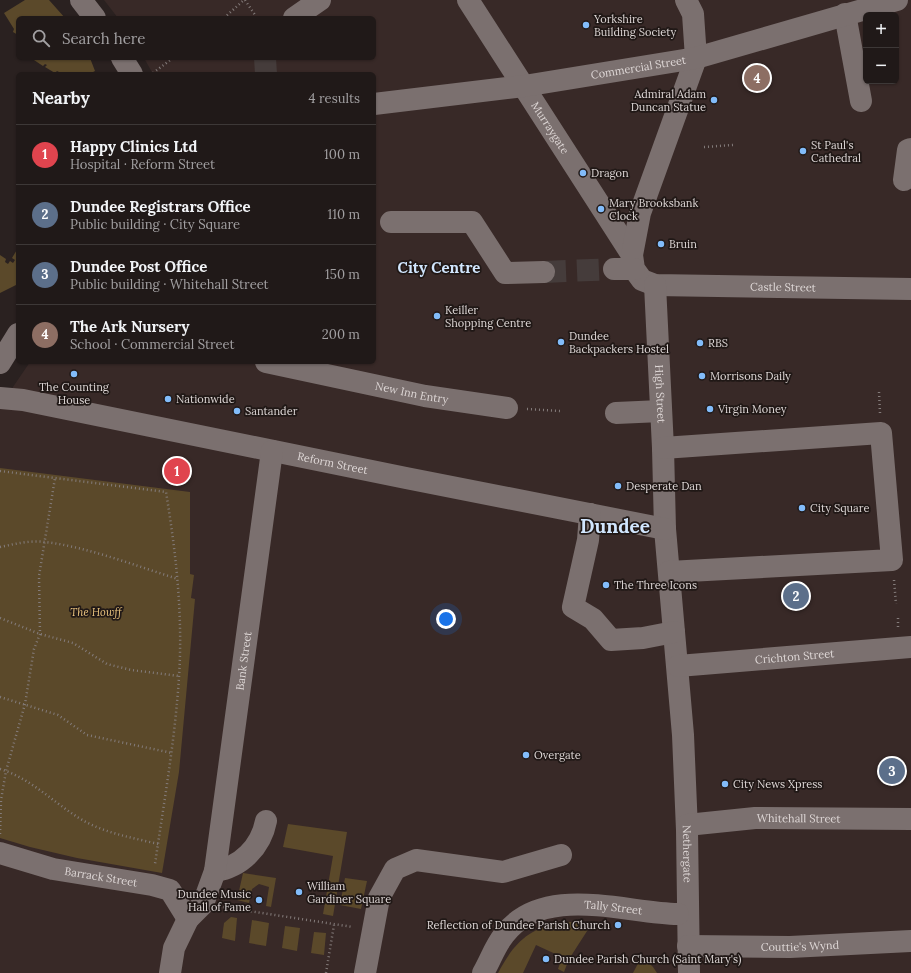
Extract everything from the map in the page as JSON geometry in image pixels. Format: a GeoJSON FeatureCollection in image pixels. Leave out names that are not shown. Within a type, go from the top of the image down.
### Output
{"type":"FeatureCollection","features":[{"type":"Feature","properties":{"kind":"street"},"geometry":{"type":"LineString","coordinates":[[81,0],[93,16]]}},
{"type":"Feature","properties":{"kind":"street"},"geometry":{"type":"LineString","coordinates":[[297,16],[320,0]]}},
{"type":"Feature","properties":{"kind":"street","name":"Murraygate"},"geometry":{"type":"LineString","coordinates":[[468,0],[524,86],[627,264]]}},
{"type":"Feature","properties":{"kind":"street"},"geometry":{"type":"LineString","coordinates":[[655,285],[642,280],[627,264],[640,213],[696,58],[693,14],[686,0]]}},
{"type":"Feature","properties":{"kind":"street","name":"Commercial Street"},"geometry":{"type":"LineString","coordinates":[[376,104],[524,86],[696,58],[897,0]]}},
{"type":"Feature","properties":{"kind":"street"},"geometry":{"type":"LineString","coordinates":[[845,14],[861,101]]}},
{"type":"Feature","properties":{"kind":"street"},"geometry":{"type":"LineString","coordinates":[[123,60],[131,72]]}},
{"type":"Feature","properties":{"kind":"street"},"geometry":{"type":"LineString","coordinates":[[904,180],[908,150],[911,150]]}},
{"type":"Feature","properties":{"kind":"street"},"geometry":{"type":"LineString","coordinates":[[391,222],[472,222],[505,273],[544,272]]}},
{"type":"Feature","properties":{"kind":"street","name":"Castle Street"},"geometry":{"type":"LineString","coordinates":[[655,285],[911,289]]}},
{"type":"Feature","properties":{"kind":"street","name":"High Street"},"geometry":{"type":"LineString","coordinates":[[655,285],[663,448],[665,529],[684,734]]}},
{"type":"Feature","properties":{"kind":"street"},"geometry":{"type":"LineString","coordinates":[[0,363],[16,337]]}},
{"type":"Feature","properties":{"kind":"street","name":"New Inn Entry"},"geometry":{"type":"LineString","coordinates":[[275,364],[425,396],[507,408]]}},
{"type":"Feature","properties":{"kind":"street","name":"Reform Street"},"geometry":{"type":"LineString","coordinates":[[0,398],[23,400],[665,529]]}},
{"type":"Feature","properties":{"kind":"street"},"geometry":{"type":"LineString","coordinates":[[616,414],[661,411]]}},
{"type":"Feature","properties":{"kind":"street"},"geometry":{"type":"LineString","coordinates":[[663,448],[881,433],[892,560],[669,572]]}},
{"type":"Feature","properties":{"kind":"street","name":"Bank Street"},"geometry":{"type":"LineString","coordinates":[[170,973],[174,948],[196,911],[216,872],[272,451]]}},
{"type":"Feature","properties":{"kind":"street"},"geometry":{"type":"LineString","coordinates":[[590,514],[588,540],[570,612],[593,618],[605,640],[643,638],[674,632]]}},
{"type":"Feature","properties":{"kind":"street","name":"Crichton Street"},"geometry":{"type":"LineString","coordinates":[[678,666],[911,647]]}},
{"type":"Feature","properties":{"kind":"street","name":"Nethergate"},"geometry":{"type":"LineString","coordinates":[[684,734],[689,973]]}},
{"type":"Feature","properties":{"kind":"street","name":"Whitehall Street"},"geometry":{"type":"LineString","coordinates":[[687,825],[755,818],[911,819]]}},
{"type":"Feature","properties":{"kind":"street"},"geometry":{"type":"LineString","coordinates":[[216,872],[228,869],[236,864],[254,848],[261,839],[266,821]]}},
{"type":"Feature","properties":{"kind":"street","name":"Barrack Street"},"geometry":{"type":"LineString","coordinates":[[0,853],[53,869],[152,885],[170,890],[196,911]]}},
{"type":"Feature","properties":{"kind":"street"},"geometry":{"type":"LineString","coordinates":[[365,973],[379,898],[395,869],[416,860],[503,872],[561,855]]}},
{"type":"Feature","properties":{"kind":"street","name":"Tally Street"},"geometry":{"type":"LineString","coordinates":[[483,973],[504,935],[522,919],[547,906],[578,904],[678,914]]}},
{"type":"Feature","properties":{"kind":"street","name":"Couttie's Wynd"},"geometry":{"type":"LineString","coordinates":[[688,946],[790,947],[911,941]]}},
{"type":"Feature","properties":{"kind":"path"},"geometry":{"type":"LineString","coordinates":[[226,16],[245,0],[256,16]]}},
{"type":"Feature","properties":{"kind":"path"},"geometry":{"type":"LineString","coordinates":[[154,72],[170,60]]}},
{"type":"Feature","properties":{"kind":"path"},"geometry":{"type":"LineString","coordinates":[[704,147],[733,145]]}},
{"type":"Feature","properties":{"kind":"path"},"geometry":{"type":"LineString","coordinates":[[507,408],[560,411]]}},
{"type":"Feature","properties":{"kind":"path"},"geometry":{"type":"LineString","coordinates":[[0,471],[166,492],[178,579],[179,676],[172,753],[152,885]]}},
{"type":"Feature","properties":{"kind":"path"},"geometry":{"type":"LineString","coordinates":[[0,836],[1,800],[6,771],[25,704],[34,649],[40,634],[39,576],[55,478]]}},
{"type":"Feature","properties":{"kind":"path"},"geometry":{"type":"LineString","coordinates":[[0,546],[21,542],[45,542],[81,549],[178,579]]}},
{"type":"Feature","properties":{"kind":"path"},"geometry":{"type":"LineString","coordinates":[[0,618],[40,634],[73,644],[107,664],[131,670],[179,676]]}},
{"type":"Feature","properties":{"kind":"path"},"geometry":{"type":"LineString","coordinates":[[0,697],[58,715],[87,735],[172,753]]}},
{"type":"Feature","properties":{"kind":"path"},"geometry":{"type":"LineString","coordinates":[[0,769],[36,787],[80,818],[103,831],[158,844]]}},
{"type":"Feature","properties":{"kind":"path"},"geometry":{"type":"LineString","coordinates":[[196,911],[358,928]]}},
{"type":"Feature","properties":{"kind":"path"},"geometry":{"type":"LineString","coordinates":[[326,973],[334,925]]}},
{"type":"Feature","properties":{"kind":"shaded area"},"geometry":{"type":"Polygon","coordinates":[[[104,0],[911,0],[911,973],[0,973],[0,406],[29,364],[376,364],[376,72],[152,72],[145,60],[376,60],[376,16],[116,16],[104,0]]]}},
{"type":"Feature","properties":{"kind":"green space"},"geometry":{"type":"Polygon","coordinates":[[[25,0],[49,0],[63,16],[16,16],[16,34],[13,32],[14,29],[4,13],[25,0]]]}},
{"type":"Feature","properties":{"kind":"green space"},"geometry":{"type":"Polygon","coordinates":[[[34,60],[91,60],[95,71],[53,72],[45,67],[47,65],[45,64],[43,66],[34,60]]]}},
{"type":"Feature","properties":{"kind":"green space"},"geometry":{"type":"Polygon","coordinates":[[[16,251],[16,285],[0,293],[0,255],[6,259],[5,262],[8,264],[10,261],[13,263],[15,260],[12,258],[16,251]]]}},
{"type":"Feature","properties":{"kind":"green space","name":"The Howff"},"geometry":{"type":"Polygon","coordinates":[[[0,468],[190,492],[190,574],[194,575],[191,598],[195,599],[179,772],[162,873],[77,858],[0,838],[0,468]]]}},
{"type":"Feature","properties":{"kind":"green space"},"geometry":{"type":"Polygon","coordinates":[[[288,824],[347,832],[333,916],[323,914],[333,856],[283,847],[288,824]]]}},
{"type":"Feature","properties":{"kind":"green space"},"geometry":{"type":"Polygon","coordinates":[[[243,873],[276,878],[271,907],[266,906],[269,887],[259,884],[252,889],[249,903],[237,900],[243,873]]]}},
{"type":"Feature","properties":{"kind":"green space"},"geometry":{"type":"Polygon","coordinates":[[[345,878],[367,881],[361,909],[340,905],[345,878]]]}},
{"type":"Feature","properties":{"kind":"green space"},"geometry":{"type":"Polygon","coordinates":[[[231,917],[237,918],[235,941],[222,938],[224,923],[231,917]]]}},
{"type":"Feature","properties":{"kind":"green space"},"geometry":{"type":"Polygon","coordinates":[[[252,920],[269,923],[266,946],[249,943],[252,920]]]}},
{"type":"Feature","properties":{"kind":"green space"},"geometry":{"type":"Polygon","coordinates":[[[560,922],[578,922],[589,928],[571,956],[567,955],[566,958],[569,959],[564,972],[558,969],[562,957],[536,945],[523,973],[498,973],[510,954],[523,939],[539,929],[560,922]]]}},
{"type":"Feature","properties":{"kind":"green space"},"geometry":{"type":"Polygon","coordinates":[[[285,926],[300,928],[297,951],[282,948],[285,926]]]}},
{"type":"Feature","properties":{"kind":"green space"},"geometry":{"type":"Polygon","coordinates":[[[314,932],[326,933],[324,955],[311,953],[314,932]]]}},
{"type":"Feature","properties":{"kind":"green space"},"geometry":{"type":"Polygon","coordinates":[[[642,956],[653,967],[657,973],[633,973],[642,956]]]}},
{"type":"Feature","properties":{"kind":"tunnel"},"geometry":{"type":"LineString","coordinates":[[265,60],[266,72]]}},
{"type":"Feature","properties":{"kind":"tunnel"},"geometry":{"type":"LineString","coordinates":[[544,272],[614,269]]}},
{"type":"Feature","properties":{"kind":"place","name":"Yorkshire Building Society"},"geometry":{"type":"Point","coordinates":[586,25]}},
{"type":"Feature","properties":{"kind":"place","name":"The Ark Nursery"},"geometry":{"type":"Point","coordinates":[757,78]}},
{"type":"Feature","properties":{"kind":"place","name":"Admiral Adam Duncan Statue"},"geometry":{"type":"Point","coordinates":[714,100]}},
{"type":"Feature","properties":{"kind":"place","name":"St Paul's Cathedral"},"geometry":{"type":"Point","coordinates":[803,151]}},
{"type":"Feature","properties":{"kind":"place","name":"Dragon"},"geometry":{"type":"Point","coordinates":[583,173]}},
{"type":"Feature","properties":{"kind":"place","name":"Mary Brooksbank Clock"},"geometry":{"type":"Point","coordinates":[601,209]}},
{"type":"Feature","properties":{"kind":"place","name":"Bruin"},"geometry":{"type":"Point","coordinates":[661,244]}},
{"type":"Feature","properties":{"kind":"place","name":"Keiller Shopping Centre"},"geometry":{"type":"Point","coordinates":[437,316]}},
{"type":"Feature","properties":{"kind":"place","name":"Dundee Backpackers Hostel"},"geometry":{"type":"Point","coordinates":[561,342]}},
{"type":"Feature","properties":{"kind":"place","name":"RBS"},"geometry":{"type":"Point","coordinates":[700,343]}},
{"type":"Feature","properties":{"kind":"place","name":"The Counting House"},"geometry":{"type":"Point","coordinates":[74,374]}},
{"type":"Feature","properties":{"kind":"place","name":"Morrisons Daily"},"geometry":{"type":"Point","coordinates":[702,376]}},
{"type":"Feature","properties":{"kind":"place","name":"Nationwide"},"geometry":{"type":"Point","coordinates":[168,399]}},
{"type":"Feature","properties":{"kind":"place","name":"Virgin Money"},"geometry":{"type":"Point","coordinates":[710,409]}},
{"type":"Feature","properties":{"kind":"place","name":"Santander"},"geometry":{"type":"Point","coordinates":[237,411]}},
{"type":"Feature","properties":{"kind":"place","name":"Happy Clinics Ltd"},"geometry":{"type":"Point","coordinates":[177,471]}},
{"type":"Feature","properties":{"kind":"place","name":"Desperate Dan"},"geometry":{"type":"Point","coordinates":[618,486]}},
{"type":"Feature","properties":{"kind":"place","name":"City Square"},"geometry":{"type":"Point","coordinates":[802,508]}},
{"type":"Feature","properties":{"kind":"place","name":"The Three Icons"},"geometry":{"type":"Point","coordinates":[606,585]}},
{"type":"Feature","properties":{"kind":"place","name":"Dundee Registrars Office"},"geometry":{"type":"Point","coordinates":[796,596]}},
{"type":"Feature","properties":{"kind":"place","name":"Overgate"},"geometry":{"type":"Point","coordinates":[526,755]}},
{"type":"Feature","properties":{"kind":"place","name":"Dundee Post Office"},"geometry":{"type":"Point","coordinates":[892,771]}},
{"type":"Feature","properties":{"kind":"place","name":"City News Xpress"},"geometry":{"type":"Point","coordinates":[725,784]}},
{"type":"Feature","properties":{"kind":"place","name":"William Gardiner Square"},"geometry":{"type":"Point","coordinates":[299,892]}},
{"type":"Feature","properties":{"kind":"place","name":"Dundee Music Hall of Fame"},"geometry":{"type":"Point","coordinates":[259,900]}},
{"type":"Feature","properties":{"kind":"place","name":"Reflection of Dundee Parish Church"},"geometry":{"type":"Point","coordinates":[618,925]}},
{"type":"Feature","properties":{"kind":"place","name":"Dundee Parish Church (Saint Mary's)"},"geometry":{"type":"Point","coordinates":[546,959]}},
{"type":"Feature","properties":{"kind":"district","name":"City Centre"},"geometry":{"type":"Point","coordinates":[439,267]}},
{"type":"Feature","properties":{"kind":"district","name":"Dundee"},"geometry":{"type":"Point","coordinates":[615,526]}}]}
